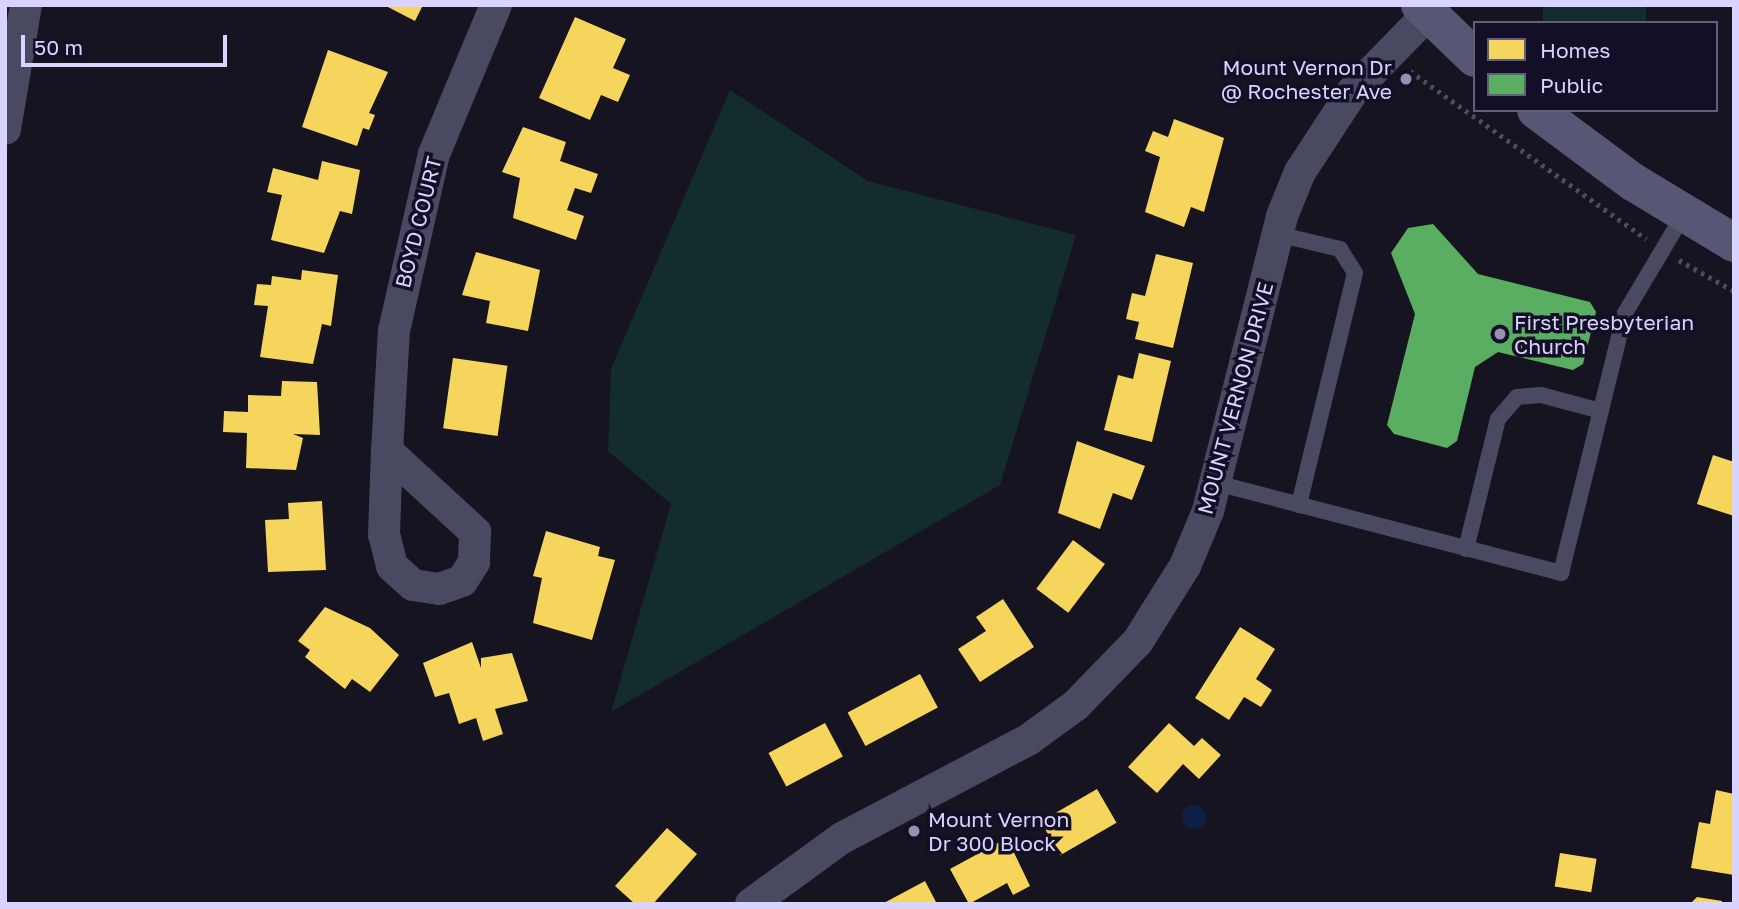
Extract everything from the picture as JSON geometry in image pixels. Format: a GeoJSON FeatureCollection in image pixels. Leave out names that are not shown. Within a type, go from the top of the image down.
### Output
{"type":"FeatureCollection","features":[{"type":"Feature","properties":{"kind":"main road"},"geometry":{"type":"LineString","coordinates":[[1424,10],[1473,56]]}},
{"type":"Feature","properties":{"kind":"main road"},"geometry":{"type":"LineString","coordinates":[[1539,112],[1684,214],[1734,243]]}},
{"type":"Feature","properties":{"kind":"street"},"geometry":{"type":"LineString","coordinates":[[5,128],[26,5]]}},
{"type":"Feature","properties":{"kind":"street","name":"BOYD COURT"},"geometry":{"type":"LineString","coordinates":[[387,451],[394,331],[411,238],[445,124],[496,5]]}},
{"type":"Feature","properties":{"kind":"street","name":"MOUNT VERNON DRIVE"},"geometry":{"type":"LineString","coordinates":[[751,904],[842,838],[1028,740],[1076,705],[1163,604],[1216,482],[1277,234],[1324,130],[1424,10]]}},
{"type":"Feature","properties":{"kind":"lane"},"geometry":{"type":"LineString","coordinates":[[1216,482],[1561,573],[1625,313],[1684,214]]}},
{"type":"Feature","properties":{"kind":"lane"},"geometry":{"type":"LineString","coordinates":[[1277,234],[1340,249],[1355,273],[1299,505]]}},
{"type":"Feature","properties":{"kind":"lane"},"geometry":{"type":"LineString","coordinates":[[1466,548],[1497,419],[1517,397],[1541,395],[1601,411]]}},
{"type":"Feature","properties":{"kind":"path"},"geometry":{"type":"LineString","coordinates":[[1414,75],[1662,251],[1734,290]]}},
{"type":"Feature","properties":{"kind":"green space"},"geometry":{"type":"Polygon","coordinates":[[[1543,5],[1646,5],[1646,21],[1543,21],[1543,5]]]}},
{"type":"Feature","properties":{"kind":"green space"},"geometry":{"type":"Polygon","coordinates":[[[730,90],[868,181],[1076,235],[1000,485],[611,712],[671,504],[608,451],[611,369],[730,90]]]}},
{"type":"Feature","properties":{"kind":"water"},"geometry":{"type":"Polygon","coordinates":[[[1189,805],[1199,805],[1206,812],[1206,822],[1199,829],[1189,829],[1182,822],[1182,812],[1189,805]]]}},
{"type":"Feature","properties":{"kind":"building: Homes"},"geometry":{"type":"Polygon","coordinates":[[[384,5],[423,5],[415,21],[384,5]]]}},
{"type":"Feature","properties":{"kind":"building: Homes"},"geometry":{"type":"Polygon","coordinates":[[[575,17],[626,39],[613,68],[630,75],[618,102],[601,95],[590,120],[539,98],[575,17]]]}},
{"type":"Feature","properties":{"kind":"building: Homes"},"geometry":{"type":"Polygon","coordinates":[[[328,50],[388,72],[369,113],[375,115],[369,130],[363,128],[357,146],[302,127],[328,50]]]}},
{"type":"Feature","properties":{"kind":"building: Homes"},"geometry":{"type":"Polygon","coordinates":[[[1174,119],[1224,138],[1204,212],[1191,207],[1184,227],[1145,212],[1160,157],[1145,151],[1153,131],[1168,137],[1174,119]]]}},
{"type":"Feature","properties":{"kind":"building: Homes"},"geometry":{"type":"Polygon","coordinates":[[[523,127],[566,142],[560,161],[598,174],[591,193],[575,188],[567,210],[584,216],[576,240],[513,218],[520,178],[502,172],[523,127]]]}},
{"type":"Feature","properties":{"kind":"building: Homes"},"geometry":{"type":"Polygon","coordinates":[[[322,161],[360,170],[352,214],[340,211],[324,253],[271,240],[282,195],[267,192],[273,168],[318,180],[322,161]]]}},
{"type":"Feature","properties":{"kind":"building: Homes"},"geometry":{"type":"Polygon","coordinates":[[[476,252],[540,270],[528,331],[486,323],[490,301],[462,295],[476,252]]]}},
{"type":"Feature","properties":{"kind":"building: Homes"},"geometry":{"type":"Polygon","coordinates":[[[1156,254],[1193,263],[1173,348],[1135,339],[1139,322],[1126,319],[1132,293],[1145,296],[1156,254]]]}},
{"type":"Feature","properties":{"kind":"building: Homes"},"geometry":{"type":"Polygon","coordinates":[[[302,270],[338,275],[331,326],[322,324],[313,364],[260,357],[268,306],[254,305],[257,284],[271,285],[272,276],[301,280],[302,270]]]}},
{"type":"Feature","properties":{"kind":"building: Homes"},"geometry":{"type":"Polygon","coordinates":[[[1139,353],[1171,361],[1152,442],[1104,430],[1118,375],[1133,379],[1139,353]]]}},
{"type":"Feature","properties":{"kind":"building: Homes"},"geometry":{"type":"Polygon","coordinates":[[[453,358],[507,366],[498,436],[443,428],[453,358]]]}},
{"type":"Feature","properties":{"kind":"building: Homes"},"geometry":{"type":"Polygon","coordinates":[[[282,381],[317,382],[320,435],[293,434],[303,438],[296,470],[246,468],[247,433],[223,432],[224,411],[248,412],[248,395],[281,396],[282,381]]]}},
{"type":"Feature","properties":{"kind":"building: Homes"},"geometry":{"type":"Polygon","coordinates":[[[1077,441],[1145,466],[1132,500],[1113,493],[1100,529],[1058,513],[1077,441]]]}},
{"type":"Feature","properties":{"kind":"building: Homes"},"geometry":{"type":"Polygon","coordinates":[[[1713,455],[1734,462],[1734,516],[1697,504],[1713,455]]]}},
{"type":"Feature","properties":{"kind":"building: Homes"},"geometry":{"type":"Polygon","coordinates":[[[322,501],[326,570],[268,572],[265,520],[289,519],[288,503],[322,501]]]}},
{"type":"Feature","properties":{"kind":"building: Homes"},"geometry":{"type":"Polygon","coordinates":[[[546,531],[600,547],[598,556],[615,560],[592,640],[533,623],[542,578],[533,576],[546,531]]]}},
{"type":"Feature","properties":{"kind":"building: Homes"},"geometry":{"type":"Polygon","coordinates":[[[1073,540],[1105,564],[1068,613],[1036,589],[1073,540]]]}},
{"type":"Feature","properties":{"kind":"building: Homes"},"geometry":{"type":"Polygon","coordinates":[[[1003,599],[1034,647],[980,682],[958,649],[986,631],[976,617],[1003,599]]]}},
{"type":"Feature","properties":{"kind":"building: Homes"},"geometry":{"type":"Polygon","coordinates":[[[325,607],[370,628],[399,655],[370,692],[352,679],[345,689],[305,657],[310,650],[298,641],[325,607]]]}},
{"type":"Feature","properties":{"kind":"building: Homes"},"geometry":{"type":"Polygon","coordinates":[[[1240,627],[1275,649],[1256,679],[1272,690],[1261,707],[1244,697],[1229,720],[1195,698],[1240,627]]]}},
{"type":"Feature","properties":{"kind":"building: Homes"},"geometry":{"type":"Polygon","coordinates":[[[472,642],[481,668],[481,658],[512,653],[528,701],[495,709],[503,734],[483,741],[476,718],[459,724],[449,693],[435,697],[423,663],[472,642]]]}},
{"type":"Feature","properties":{"kind":"building: Homes"},"geometry":{"type":"Polygon","coordinates":[[[920,674],[938,708],[865,746],[848,712],[920,674]]]}},
{"type":"Feature","properties":{"kind":"building: Homes"},"geometry":{"type":"Polygon","coordinates":[[[825,723],[843,757],[786,787],[768,753],[825,723]]]}},
{"type":"Feature","properties":{"kind":"building: Homes"},"geometry":{"type":"Polygon","coordinates":[[[1169,723],[1194,746],[1202,738],[1221,755],[1199,779],[1183,764],[1157,793],[1128,767],[1169,723]]]}},
{"type":"Feature","properties":{"kind":"building: Homes"},"geometry":{"type":"Polygon","coordinates":[[[1097,789],[1116,823],[1060,855],[1041,822],[1097,789]]]}},
{"type":"Feature","properties":{"kind":"building: Homes"},"geometry":{"type":"Polygon","coordinates":[[[1716,790],[1734,794],[1734,875],[1691,868],[1699,822],[1710,824],[1716,790]]]}},
{"type":"Feature","properties":{"kind":"building: Homes"},"geometry":{"type":"Polygon","coordinates":[[[667,828],[697,854],[653,904],[635,904],[615,886],[667,828]]]}},
{"type":"Feature","properties":{"kind":"building: Homes"},"geometry":{"type":"Polygon","coordinates":[[[1007,838],[1030,886],[1013,895],[1007,883],[969,904],[950,869],[1007,838]]]}},
{"type":"Feature","properties":{"kind":"building: Homes"},"geometry":{"type":"Polygon","coordinates":[[[1560,853],[1597,859],[1591,892],[1555,887],[1560,853]]]}},
{"type":"Feature","properties":{"kind":"building: Homes"},"geometry":{"type":"Polygon","coordinates":[[[925,881],[937,904],[882,904],[925,881]]]}},
{"type":"Feature","properties":{"kind":"building: Homes"},"geometry":{"type":"Polygon","coordinates":[[[1697,897],[1722,901],[1722,904],[1690,904],[1697,897]]]}},
{"type":"Feature","properties":{"kind":"building: Public","name":"First Presbyterian Church"},"geometry":{"type":"Polygon","coordinates":[[[1433,224],[1478,274],[1590,302],[1596,312],[1583,364],[1573,370],[1498,352],[1475,367],[1457,441],[1447,448],[1394,434],[1387,425],[1415,314],[1391,253],[1408,228],[1433,224]]]}},
{"type":"Feature","properties":{"kind":"place","name":"Mount Vernon Dr @ Rochester Ave"},"geometry":{"type":"Point","coordinates":[1406,79]}},
{"type":"Feature","properties":{"kind":"place","name":"First Presbyterian Church"},"geometry":{"type":"Point","coordinates":[1500,334]}},
{"type":"Feature","properties":{"kind":"place","name":"Mount Vernon Dr 300 Block"},"geometry":{"type":"Point","coordinates":[914,831]}}]}
